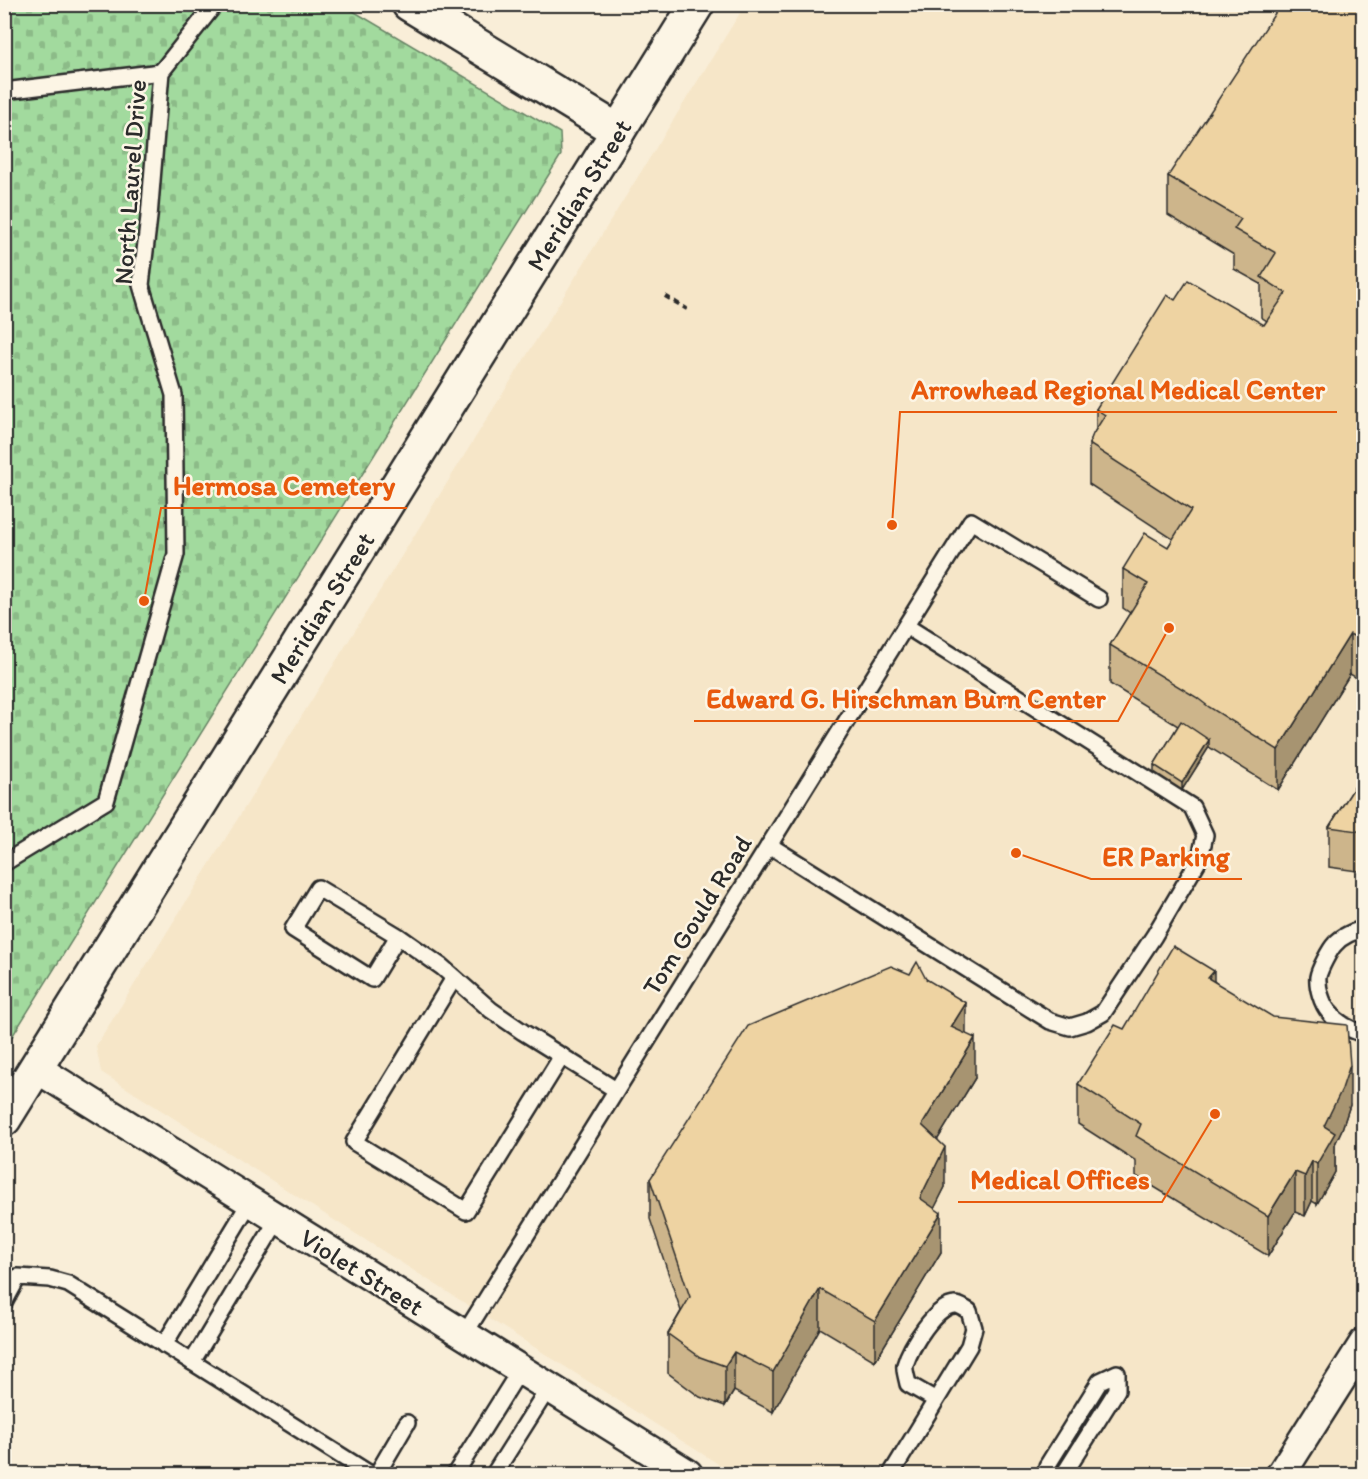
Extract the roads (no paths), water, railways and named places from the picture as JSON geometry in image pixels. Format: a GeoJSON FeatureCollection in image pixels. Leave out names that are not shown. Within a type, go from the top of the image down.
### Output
{"type":"FeatureCollection","features":[{"type":"Feature","properties":{"kind":"street"},"geometry":{"type":"LineString","coordinates":[[409,4],[618,131]]}},
{"type":"Feature","properties":{"kind":"street","name":"Meridian Street"},"geometry":{"type":"LineString","coordinates":[[4,1119],[697,4]]}},
{"type":"Feature","properties":{"kind":"street","name":"Violet Street"},"geometry":{"type":"LineString","coordinates":[[36,1068],[688,1474]]}},
{"type":"Feature","properties":{"kind":"street"},"geometry":{"type":"LineString","coordinates":[[1281,1474],[1360,1355]]}},
{"type":"Feature","properties":{"kind":"lane","name":"North Laurel Drive"},"geometry":{"type":"LineString","coordinates":[[4,863],[106,801],[176,554],[174,395],[141,285],[161,72],[215,4]]}},
{"type":"Feature","properties":{"kind":"lane"},"geometry":{"type":"LineString","coordinates":[[4,91],[161,72]]}},
{"type":"Feature","properties":{"kind":"lane","name":"Tom Gould Road"},"geometry":{"type":"LineString","coordinates":[[464,1335],[971,521],[1100,599]]}},
{"type":"Feature","properties":{"kind":"lane"},"geometry":{"type":"LineString","coordinates":[[770,845],[1050,1021],[1070,1027],[1088,1022],[1103,1013],[1154,936],[1200,858],[1205,835],[1192,807],[906,626]]}},
{"type":"Feature","properties":{"kind":"lane"},"geometry":{"type":"LineString","coordinates":[[398,936],[372,979],[292,929],[318,888],[398,936],[442,968],[491,1010],[616,1090]]}},
{"type":"Feature","properties":{"kind":"lane"},"geometry":{"type":"LineString","coordinates":[[1364,930],[1357,930],[1335,944],[1318,976],[1320,994],[1328,1012],[1341,1023],[1364,1035]]}},
{"type":"Feature","properties":{"kind":"lane"},"geometry":{"type":"LineString","coordinates":[[454,978],[354,1142],[466,1211],[562,1056]]}},
{"type":"Feature","properties":{"kind":"lane"},"geometry":{"type":"LineString","coordinates":[[164,1345],[250,1202]]}},
{"type":"Feature","properties":{"kind":"lane"},"geometry":{"type":"LineString","coordinates":[[192,1362],[278,1220]]}},
{"type":"Feature","properties":{"kind":"lane"},"geometry":{"type":"LineString","coordinates":[[4,1303],[18,1277],[50,1279],[68,1284],[370,1474]]}},
{"type":"Feature","properties":{"kind":"lane"},"geometry":{"type":"LineString","coordinates":[[891,1474],[969,1346],[974,1328],[969,1311],[957,1305],[946,1307],[934,1318],[914,1345],[904,1368],[908,1384],[936,1400]]}},
{"type":"Feature","properties":{"kind":"lane"},"geometry":{"type":"LineString","coordinates":[[455,1474],[520,1370]]}},
{"type":"Feature","properties":{"kind":"lane"},"geometry":{"type":"LineString","coordinates":[[1048,1474],[1047,1466],[1100,1381],[1117,1373],[1117,1390],[1064,1474]]}},
{"type":"Feature","properties":{"kind":"lane"},"geometry":{"type":"LineString","coordinates":[[494,1474],[549,1387]]}},
{"type":"Feature","properties":{"kind":"lane"},"geometry":{"type":"LineString","coordinates":[[377,1474],[407,1423]]}},
{"type":"Feature","properties":{"kind":"place","name":"Arrowhead Regional Medical Center"},"geometry":{"type":"Point","coordinates":[892,525]}},
{"type":"Feature","properties":{"kind":"place","name":"Hermosa Cemetery"},"geometry":{"type":"Point","coordinates":[144,601]}},
{"type":"Feature","properties":{"kind":"place","name":"Edward G. Hirschman Burn Center"},"geometry":{"type":"Point","coordinates":[1169,628]}},
{"type":"Feature","properties":{"kind":"place","name":"ER Parking"},"geometry":{"type":"Point","coordinates":[1016,853]}},
{"type":"Feature","properties":{"kind":"place","name":"Medical Offices"},"geometry":{"type":"Point","coordinates":[1215,1114]}}]}
